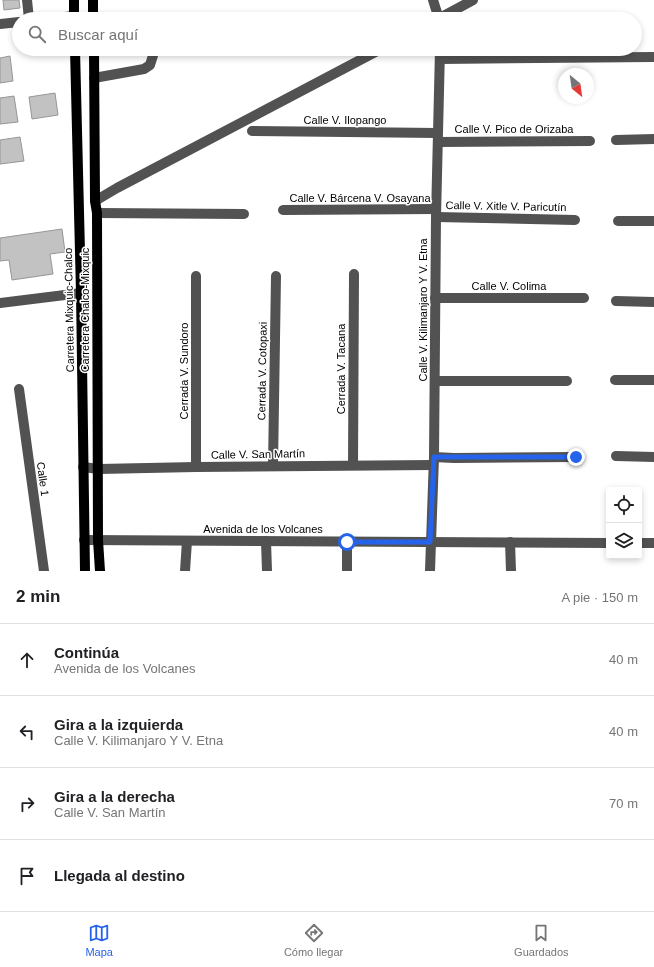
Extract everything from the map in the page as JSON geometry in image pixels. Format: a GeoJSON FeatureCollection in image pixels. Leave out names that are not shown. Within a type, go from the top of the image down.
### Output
{"type":"FeatureCollection","features":[{"type":"Feature","properties":{"kind":"main road"},"geometry":{"type":"LineString","coordinates":[[74,0],[74,12]]}},
{"type":"Feature","properties":{"kind":"main road"},"geometry":{"type":"LineString","coordinates":[[93,0],[93,12]]}},
{"type":"Feature","properties":{"kind":"main road","name":"Carretera Mixquic-Chalco"},"geometry":{"type":"LineString","coordinates":[[75,56],[81,293],[85,571]]}},
{"type":"Feature","properties":{"kind":"main road","name":"Carretera Chalco-Mixquic"},"geometry":{"type":"LineString","coordinates":[[94,56],[95,201],[97,213],[98,540],[100,571]]}},
{"type":"Feature","properties":{"kind":"street"},"geometry":{"type":"LineString","coordinates":[[27,0],[28,12]]}},
{"type":"Feature","properties":{"kind":"street"},"geometry":{"type":"LineString","coordinates":[[433,0],[437,12]]}},
{"type":"Feature","properties":{"kind":"street"},"geometry":{"type":"LineString","coordinates":[[451,12],[472,0]]}},
{"type":"Feature","properties":{"kind":"street"},"geometry":{"type":"LineString","coordinates":[[0,24],[12,23]]}},
{"type":"Feature","properties":{"kind":"street"},"geometry":{"type":"LineString","coordinates":[[94,78],[144,69],[150,65],[153,56]]}},
{"type":"Feature","properties":{"kind":"street"},"geometry":{"type":"LineString","coordinates":[[95,201],[368,56]]}},
{"type":"Feature","properties":{"kind":"street","name":"Calle V. Kilimanjaro Y V. Etna"},"geometry":{"type":"LineString","coordinates":[[430,571],[435,381],[436,213],[440,56]]}},
{"type":"Feature","properties":{"kind":"street"},"geometry":{"type":"LineString","coordinates":[[583,56],[654,57]]}},
{"type":"Feature","properties":{"kind":"street","name":"Calle V. Ilopango"},"geometry":{"type":"LineString","coordinates":[[252,131],[438,137]]}},
{"type":"Feature","properties":{"kind":"street","name":"Calle V. Pico de Orizaba"},"geometry":{"type":"LineString","coordinates":[[438,137],[590,141]]}},
{"type":"Feature","properties":{"kind":"street"},"geometry":{"type":"LineString","coordinates":[[616,140],[654,139]]}},
{"type":"Feature","properties":{"kind":"street","name":"Calle V. Bárcena V. Osayana"},"geometry":{"type":"LineString","coordinates":[[283,210],[436,213]]}},
{"type":"Feature","properties":{"kind":"street"},"geometry":{"type":"LineString","coordinates":[[97,213],[244,214]]}},
{"type":"Feature","properties":{"kind":"street","name":"Calle V. Xitle V. Paricutín"},"geometry":{"type":"LineString","coordinates":[[436,213],[575,220]]}},
{"type":"Feature","properties":{"kind":"street"},"geometry":{"type":"LineString","coordinates":[[618,221],[654,221]]}},
{"type":"Feature","properties":{"kind":"street","name":"Cerrada V. Tacana"},"geometry":{"type":"LineString","coordinates":[[353,465],[354,274]]}},
{"type":"Feature","properties":{"kind":"street","name":"Cerrada V. Sundoro"},"geometry":{"type":"LineString","coordinates":[[196,276],[196,467]]}},
{"type":"Feature","properties":{"kind":"street","name":"Cerrada V. Cotopaxi"},"geometry":{"type":"LineString","coordinates":[[273,466],[276,276]]}},
{"type":"Feature","properties":{"kind":"street"},"geometry":{"type":"LineString","coordinates":[[0,303],[81,293]]}},
{"type":"Feature","properties":{"kind":"street","name":"Calle V. Colima"},"geometry":{"type":"LineString","coordinates":[[435,298],[584,298]]}},
{"type":"Feature","properties":{"kind":"street"},"geometry":{"type":"LineString","coordinates":[[616,301],[654,302]]}},
{"type":"Feature","properties":{"kind":"street"},"geometry":{"type":"LineString","coordinates":[[614,380],[654,380]]}},
{"type":"Feature","properties":{"kind":"street"},"geometry":{"type":"LineString","coordinates":[[435,381],[567,381]]}},
{"type":"Feature","properties":{"kind":"street","name":"Calle 1"},"geometry":{"type":"LineString","coordinates":[[19,390],[44,571]]}},
{"type":"Feature","properties":{"kind":"street"},"geometry":{"type":"LineString","coordinates":[[616,456],[654,457]]}},
{"type":"Feature","properties":{"kind":"street","name":"Calle V. San Martín"},"geometry":{"type":"LineString","coordinates":[[83,467],[98,470],[353,465],[576,457]]}},
{"type":"Feature","properties":{"kind":"street","name":"Avenida de los Volcanes"},"geometry":{"type":"LineString","coordinates":[[84,540],[606,543]]}},
{"type":"Feature","properties":{"kind":"street"},"geometry":{"type":"LineString","coordinates":[[185,571],[187,541]]}},
{"type":"Feature","properties":{"kind":"street"},"geometry":{"type":"LineString","coordinates":[[266,541],[267,571]]}},
{"type":"Feature","properties":{"kind":"street"},"geometry":{"type":"LineString","coordinates":[[347,542],[347,571]]}},
{"type":"Feature","properties":{"kind":"street"},"geometry":{"type":"LineString","coordinates":[[510,542],[511,571]]}},
{"type":"Feature","properties":{"kind":"street"},"geometry":{"type":"LineString","coordinates":[[642,543],[654,543]]}},
{"type":"Feature","properties":{"kind":"building"},"geometry":{"type":"Polygon","coordinates":[[[3,0],[19,0],[20,8],[4,10],[3,0]]]}},
{"type":"Feature","properties":{"kind":"building"},"geometry":{"type":"Polygon","coordinates":[[[10,56],[13,81],[0,83],[0,58],[10,56]]]}},
{"type":"Feature","properties":{"kind":"building"},"geometry":{"type":"Polygon","coordinates":[[[55,93],[58,115],[32,119],[29,97],[55,93]]]}},
{"type":"Feature","properties":{"kind":"building"},"geometry":{"type":"Polygon","coordinates":[[[14,96],[18,122],[0,124],[0,98],[14,96]]]}},
{"type":"Feature","properties":{"kind":"building"},"geometry":{"type":"Polygon","coordinates":[[[20,137],[24,161],[0,164],[0,140],[20,137]]]}},
{"type":"Feature","properties":{"kind":"building"},"geometry":{"type":"Polygon","coordinates":[[[62,229],[65,252],[50,254],[53,274],[12,280],[9,260],[0,261],[0,238],[62,229]]]}},
{"type":"Feature","properties":{"kind":"route"},"geometry":{"type":"LineString","coordinates":[[347,542],[430,542],[434,457],[576,457]]}}]}
